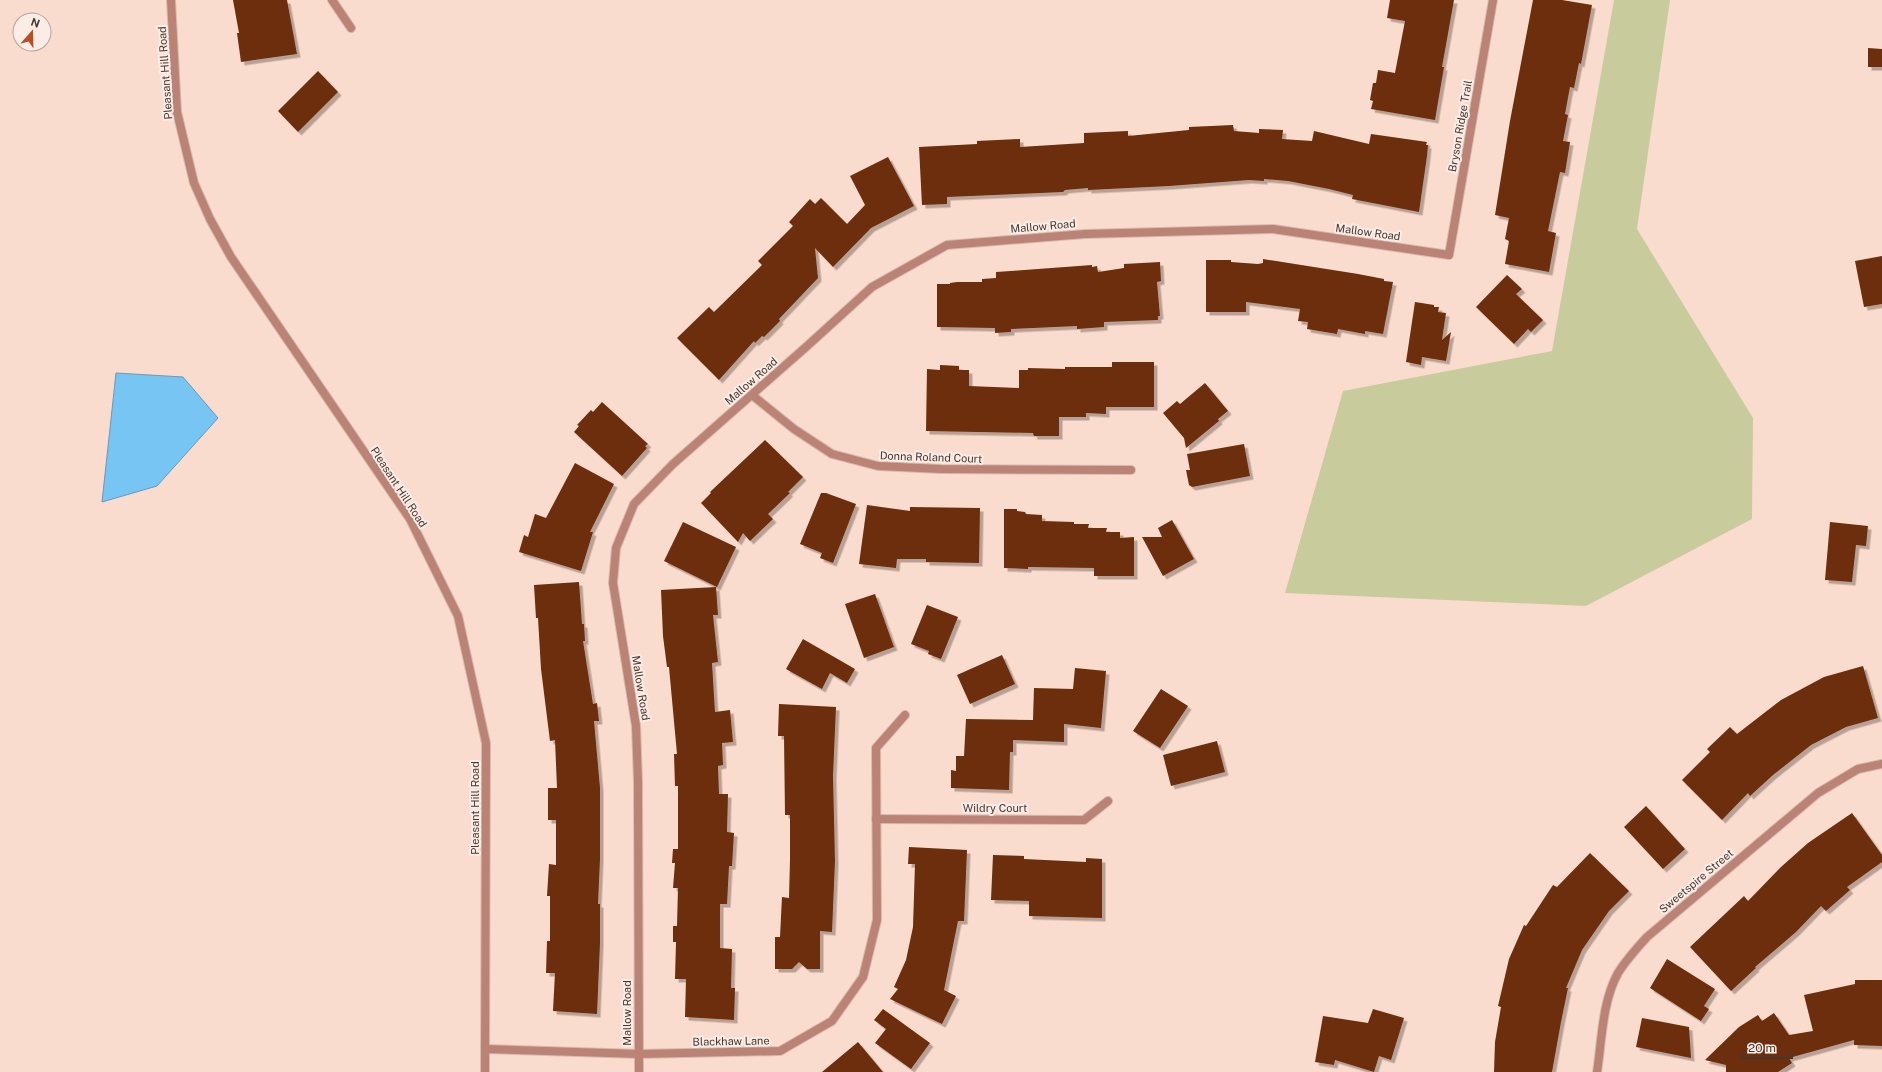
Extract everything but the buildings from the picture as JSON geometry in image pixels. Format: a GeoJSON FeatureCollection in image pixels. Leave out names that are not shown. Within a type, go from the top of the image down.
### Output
{"type":"FeatureCollection","features":[{"type":"Feature","properties":{"kind":"street","name":"Pleasant Hill Road"},"geometry":{"type":"LineString","coordinates":[[171,0],[177,112],[194,183],[210,219],[231,257],[410,519],[458,616],[486,743],[484,1072]]}},
{"type":"Feature","properties":{"kind":"street"},"geometry":{"type":"LineString","coordinates":[[332,0],[351,28]]}},
{"type":"Feature","properties":{"kind":"street","name":"Bryson Ridge Trail"},"geometry":{"type":"LineString","coordinates":[[1449,255],[1493,0]]}},
{"type":"Feature","properties":{"kind":"street","name":"Mallow Road"},"geometry":{"type":"LineString","coordinates":[[639,1072],[638,790],[636,726],[613,583],[616,548],[634,504],[673,464],[872,287],[947,244],[1085,234],[1273,229],[1449,255]]}},
{"type":"Feature","properties":{"kind":"street","name":"Donna Roland Court"},"geometry":{"type":"LineString","coordinates":[[752,395],[794,429],[832,454],[878,466],[941,470],[1131,470]]}},
{"type":"Feature","properties":{"kind":"street","name":"Blackhaw Lane"},"geometry":{"type":"LineString","coordinates":[[485,1049],[638,1054],[780,1051],[832,1021],[863,977],[877,920],[876,748],[905,715]]}},
{"type":"Feature","properties":{"kind":"street","name":"Sweetspire Street"},"geometry":{"type":"LineString","coordinates":[[1597,1072],[1610,992],[1618,974],[1632,954],[1647,937],[1818,793],[1858,769],[1882,764]]}},
{"type":"Feature","properties":{"kind":"street","name":"Wildry Court"},"geometry":{"type":"LineString","coordinates":[[876,819],[1084,820],[1108,801]]}},
{"type":"Feature","properties":{"kind":"green space"},"geometry":{"type":"Polygon","coordinates":[[[1614,0],[1670,0],[1637,229],[1753,418],[1752,519],[1586,606],[1285,593],[1343,391],[1552,351],[1614,0]]]}},
{"type":"Feature","properties":{"kind":"water"},"geometry":{"type":"Polygon","coordinates":[[[116,373],[183,377],[218,418],[157,486],[102,502],[116,373]]]}}]}
